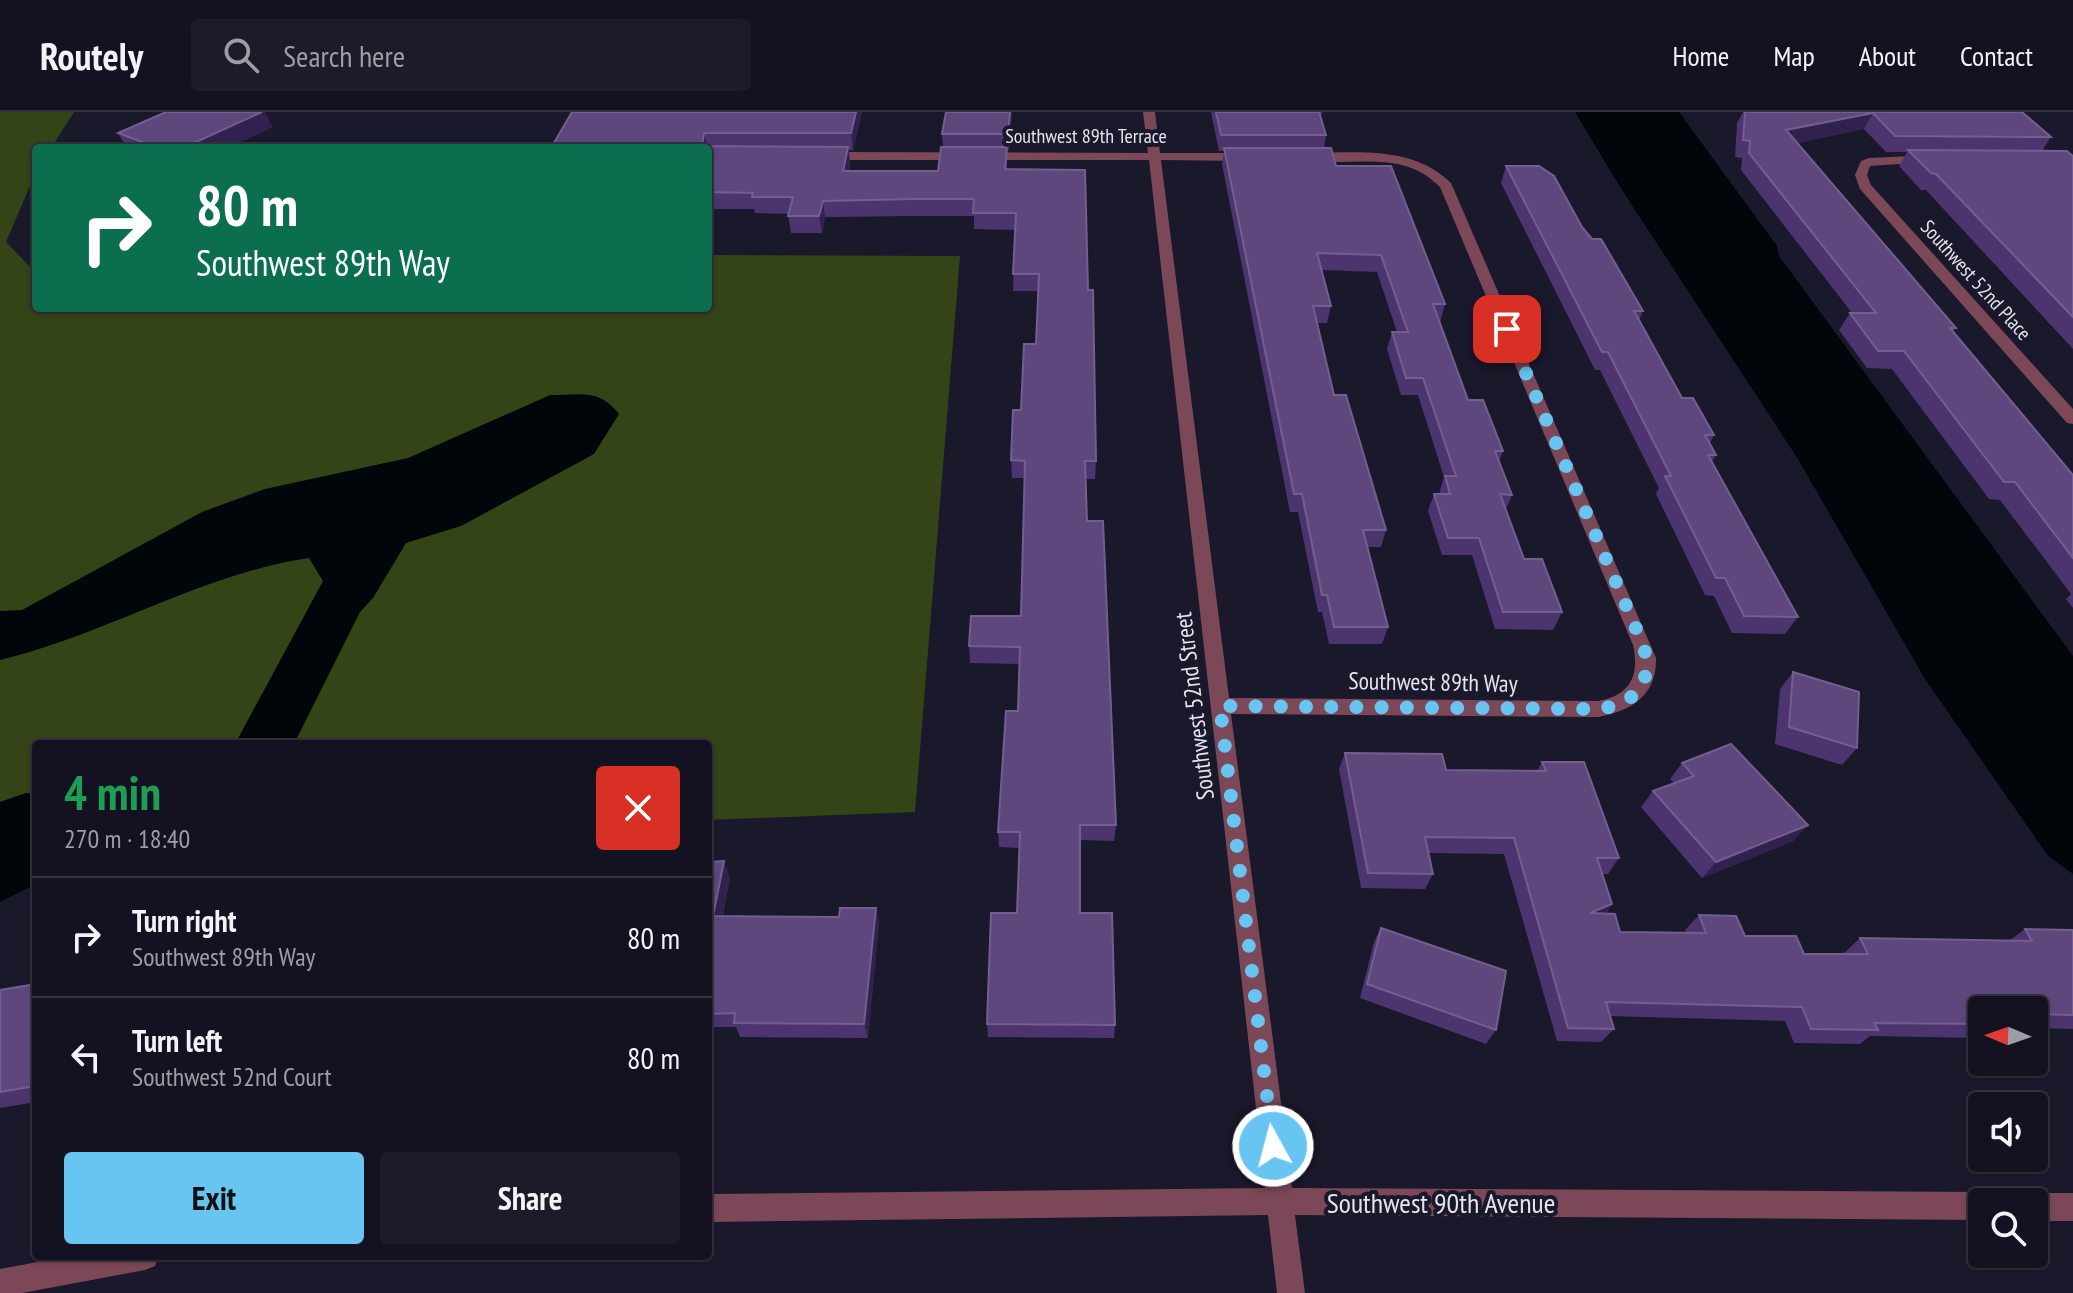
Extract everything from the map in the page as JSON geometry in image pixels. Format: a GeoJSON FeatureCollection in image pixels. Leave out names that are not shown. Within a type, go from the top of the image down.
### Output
{"type":"FeatureCollection","features":[{"type":"Feature","properties":{"kind":"street","name":"Southwest 52nd Street"},"geometry":{"type":"LineString","coordinates":[[1149,112],[1291,1293]]}},
{"type":"Feature","properties":{"kind":"street","name":"Southwest 89th Terrace"},"geometry":{"type":"LineString","coordinates":[[802,156],[1255,157]]}},
{"type":"Feature","properties":{"kind":"street","name":"Southwest 89th Way"},"geometry":{"type":"LineString","coordinates":[[1220,706],[1598,709],[1625,703],[1640,690],[1648,659],[1446,186],[1431,171],[1394,159],[1285,157]]}},
{"type":"Feature","properties":{"kind":"street","name":"Southwest 52nd Place"},"geometry":{"type":"LineString","coordinates":[[1950,158],[1887,159],[1865,164],[1861,175],[1865,186],[2073,419]]}},
{"type":"Feature","properties":{"kind":"street","name":"Southwest 90th Avenue"},"geometry":{"type":"LineString","coordinates":[[712,1208],[1280,1201],[1968,1206]]}},
{"type":"Feature","properties":{"kind":"street"},"geometry":{"type":"LineString","coordinates":[[2048,1207],[2073,1207]]}},
{"type":"Feature","properties":{"kind":"street"},"geometry":{"type":"LineString","coordinates":[[0,1283],[124,1260]]}},
{"type":"Feature","properties":{"kind":"green space"},"geometry":{"type":"Polygon","coordinates":[[[0,112],[74,112],[54,144],[32,144],[32,181],[6,242],[32,269],[32,312],[712,312],[712,255],[960,256],[915,812],[712,820],[712,740],[32,740],[32,883],[0,888],[0,112]]]}},
{"type":"Feature","properties":{"kind":"shaded area"},"geometry":{"type":"Polygon","coordinates":[[[1575,112],[1679,112],[1777,246],[1779,256],[2073,656],[2073,874],[2048,856],[1925,679],[1798,459],[1622,190],[1575,112]]]}},
{"type":"Feature","properties":{"kind":"shaded area"},"geometry":{"type":"Polygon","coordinates":[[[550,395],[596,397],[619,414],[594,454],[461,526],[406,543],[373,598],[360,612],[296,740],[237,740],[323,581],[309,558],[230,577],[78,636],[0,660],[0,611],[22,610],[202,512],[265,489],[408,458],[550,395]]]}},
{"type":"Feature","properties":{"kind":"shaded area"},"geometry":{"type":"Polygon","coordinates":[[[32,794],[32,886],[0,902],[0,802],[32,794]]]}},
{"type":"Feature","properties":{"kind":"building"},"geometry":{"type":"Polygon","coordinates":[[[166,112],[262,112],[192,144],[147,144],[118,133],[166,112]]]}},
{"type":"Feature","properties":{"kind":"building"},"geometry":{"type":"Polygon","coordinates":[[[572,112],[856,112],[851,133],[704,133],[702,144],[553,144],[572,112]]]}},
{"type":"Feature","properties":{"kind":"building"},"geometry":{"type":"Polygon","coordinates":[[[946,112],[1010,112],[1008,134],[942,134],[946,112]]]}},
{"type":"Feature","properties":{"kind":"building"},"geometry":{"type":"Polygon","coordinates":[[[1216,112],[1319,112],[1326,135],[1221,135],[1216,112]]]}},
{"type":"Feature","properties":{"kind":"building"},"geometry":{"type":"Polygon","coordinates":[[[1745,112],[2022,112],[2051,137],[1895,136],[1873,113],[1786,130],[1956,328],[1950,328],[2073,475],[2073,558],[2015,482],[2004,482],[1904,351],[1878,351],[1850,313],[1876,313],[1749,153],[1750,141],[1743,140],[1745,112]]]}},
{"type":"Feature","properties":{"kind":"building"},"geometry":{"type":"Polygon","coordinates":[[[712,146],[848,147],[843,171],[938,171],[941,147],[1007,147],[1005,169],[1085,170],[1088,290],[1093,290],[1096,461],[1085,461],[1087,521],[1103,521],[1116,825],[1080,825],[1080,913],[1112,913],[1115,1025],[987,1024],[991,913],[1017,913],[1020,832],[998,832],[1006,711],[1018,711],[1020,647],[969,646],[971,616],[1021,616],[1025,461],[1011,460],[1013,410],[1021,410],[1024,344],[1036,344],[1039,274],[1013,274],[1016,213],[973,213],[974,199],[913,199],[823,201],[819,216],[788,216],[793,197],[752,197],[753,193],[712,192],[712,146]]]}},
{"type":"Feature","properties":{"kind":"building"},"geometry":{"type":"Polygon","coordinates":[[[1224,148],[1331,148],[1336,166],[1391,166],[1445,304],[1433,304],[1468,400],[1483,400],[1503,451],[1495,451],[1512,495],[1500,494],[1524,559],[1542,559],[1562,612],[1503,612],[1479,538],[1448,538],[1434,494],[1450,494],[1445,476],[1456,476],[1423,378],[1406,378],[1392,332],[1408,332],[1381,255],[1317,253],[1331,306],[1313,306],[1334,395],[1346,395],[1386,530],[1363,530],[1388,627],[1334,627],[1327,595],[1322,595],[1302,494],[1294,494],[1224,148]]]}},
{"type":"Feature","properties":{"kind":"building"},"geometry":{"type":"Polygon","coordinates":[[[1908,150],[2067,151],[2073,156],[2073,317],[1936,174],[1931,173],[1908,150]]]}},
{"type":"Feature","properties":{"kind":"building"},"geometry":{"type":"Polygon","coordinates":[[[1506,166],[1539,166],[1554,176],[1582,227],[1592,239],[1601,239],[1643,311],[1634,311],[1682,398],[1693,398],[1714,435],[1705,435],[1716,455],[1708,455],[1798,617],[1744,616],[1725,578],[1716,578],[1665,476],[1671,476],[1608,352],[1602,352],[1506,166]]]}},
{"type":"Feature","properties":{"kind":"building"},"geometry":{"type":"Polygon","coordinates":[[[1793,672],[1859,692],[1857,748],[1789,727],[1793,672]]]}},
{"type":"Feature","properties":{"kind":"building"},"geometry":{"type":"Polygon","coordinates":[[[1731,744],[1808,825],[1716,862],[1653,791],[1694,776],[1682,763],[1731,744]]]}},
{"type":"Feature","properties":{"kind":"building"},"geometry":{"type":"Polygon","coordinates":[[[1345,753],[1442,754],[1446,770],[1546,771],[1542,762],[1584,762],[1619,858],[1597,858],[1612,904],[1590,913],[1615,914],[1620,932],[1706,933],[1699,915],[1736,916],[1745,936],[1796,936],[1804,954],[1868,954],[1860,938],[2032,941],[2025,929],[2073,930],[2073,1015],[2048,1014],[2048,996],[1968,996],[1968,1024],[1874,1023],[1878,1030],[1811,1029],[1802,1007],[1606,1002],[1614,1029],[1568,1028],[1514,838],[1425,837],[1433,874],[1368,873],[1345,753]]]}},
{"type":"Feature","properties":{"kind":"building"},"geometry":{"type":"Polygon","coordinates":[[[724,861],[713,916],[839,917],[840,908],[876,908],[864,1024],[734,1023],[735,1013],[712,1014],[712,862],[724,861]]]}},
{"type":"Feature","properties":{"kind":"building"},"geometry":{"type":"Polygon","coordinates":[[[1381,928],[1506,971],[1496,1030],[1367,984],[1381,928]]]}},
{"type":"Feature","properties":{"kind":"building"},"geometry":{"type":"Polygon","coordinates":[[[32,985],[32,1087],[0,1092],[0,990],[32,985]]]}},
{"type":"Feature","properties":{"kind":"route"},"geometry":{"type":"LineString","coordinates":[[1273,1146],[1220,706],[1598,709],[1625,703],[1634,697],[1643,684],[1648,659],[1643,645],[1507,329]]}}]}
